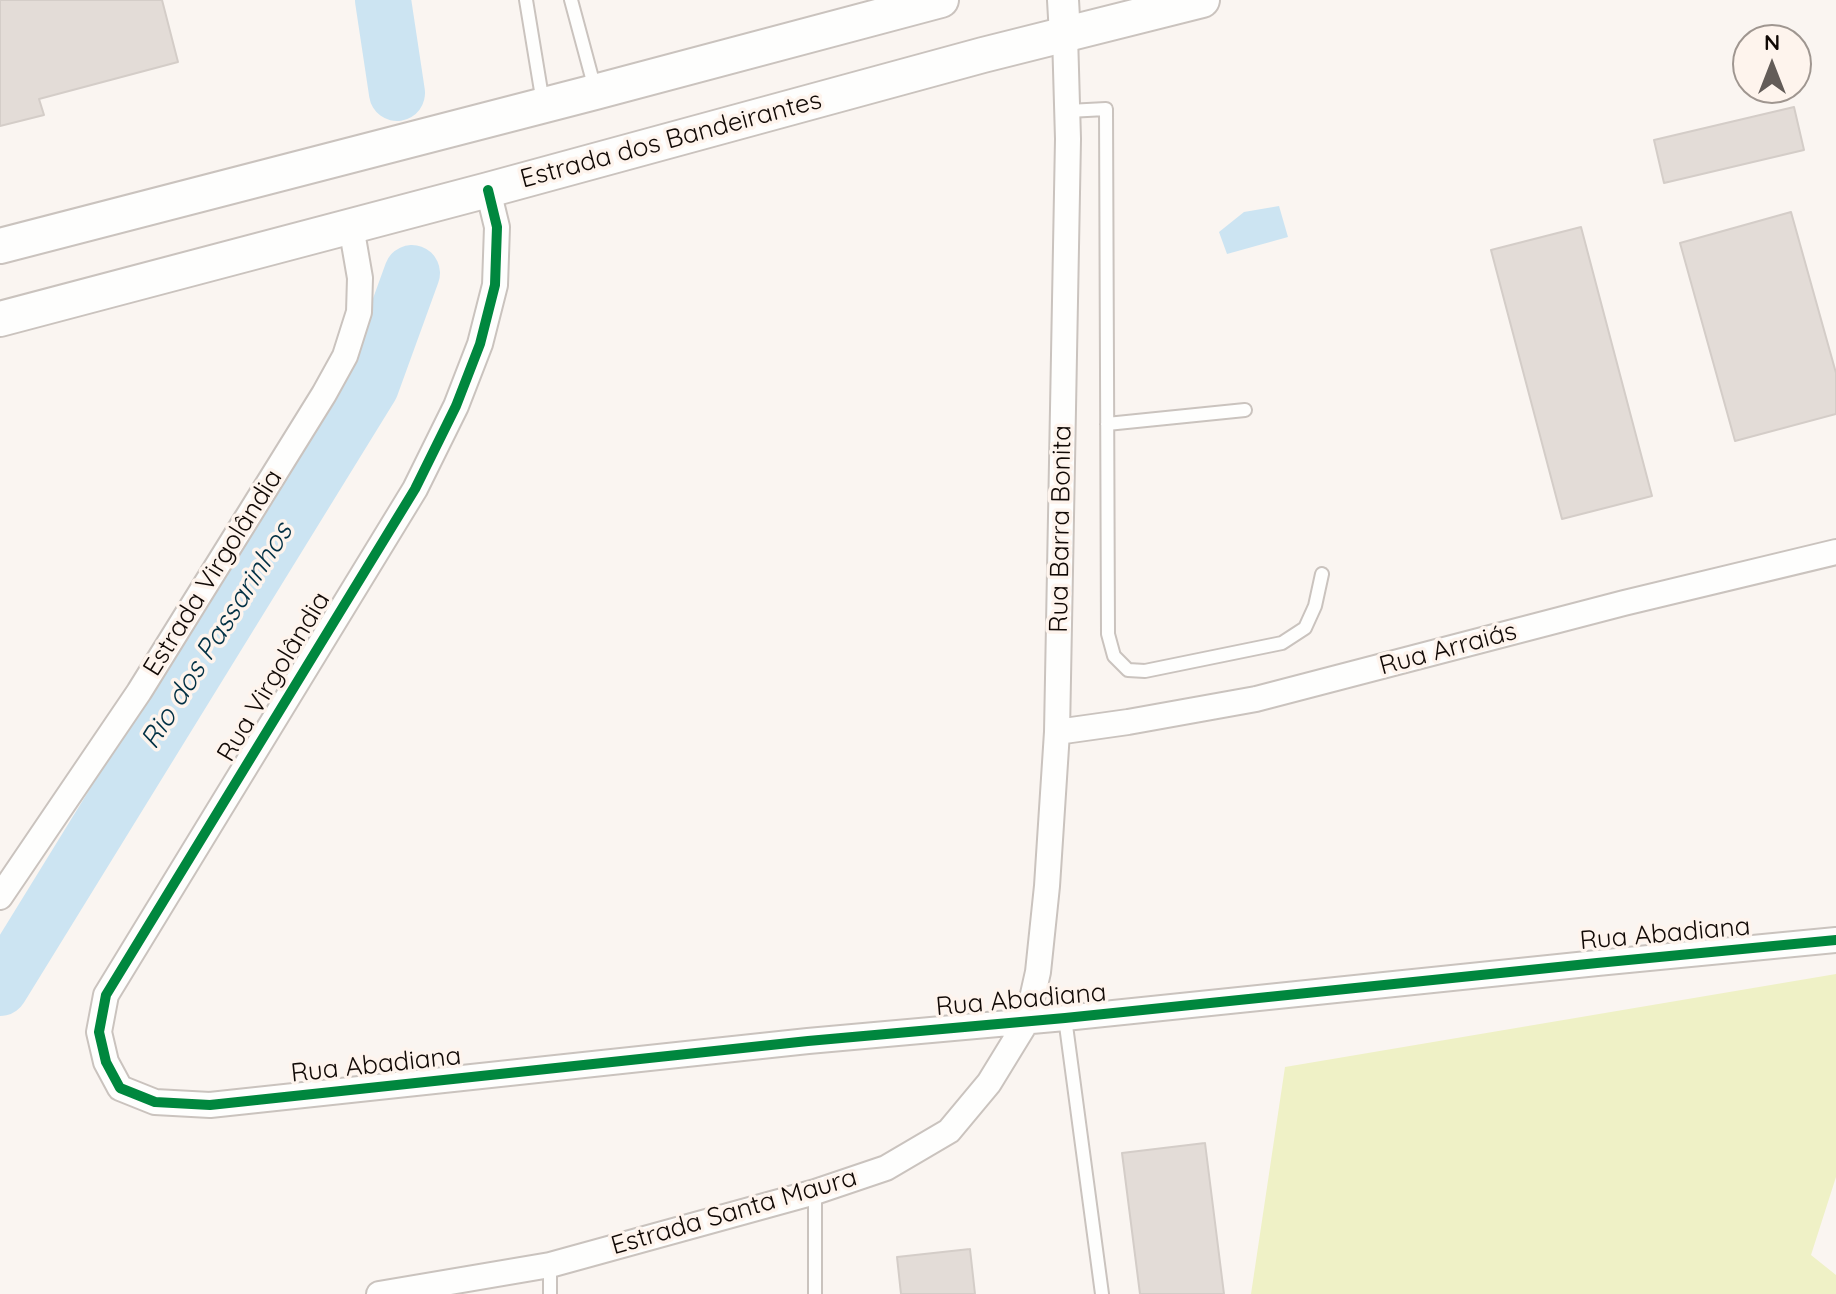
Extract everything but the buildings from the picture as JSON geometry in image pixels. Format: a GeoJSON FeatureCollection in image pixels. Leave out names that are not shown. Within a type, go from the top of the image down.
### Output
{"type":"FeatureCollection","features":[{"type":"Feature","properties":{"kind":"main road"},"geometry":{"type":"LineString","coordinates":[[0,246],[941,0]]}},
{"type":"Feature","properties":{"kind":"main road","name":"Estrada dos Bandeirantes"},"geometry":{"type":"LineString","coordinates":[[0,319],[968,59],[1202,0]]}},
{"type":"Feature","properties":{"kind":"street"},"geometry":{"type":"LineString","coordinates":[[1063,0],[1065,35]]}},
{"type":"Feature","properties":{"kind":"street","name":"Rua Barra Bonita"},"geometry":{"type":"LineString","coordinates":[[1027,1021],[1038,972],[1047,886],[1057,732],[1068,111],[1065,35]]}},
{"type":"Feature","properties":{"kind":"street","name":"Rua Virgolândia"},"geometry":{"type":"LineString","coordinates":[[210,1105],[155,1102],[120,1088],[106,1062],[99,1032],[106,995],[415,489],[456,406],[480,344],[495,285],[497,227],[488,190]]}},
{"type":"Feature","properties":{"kind":"street","name":"Estrada Virgolândia"},"geometry":{"type":"LineString","coordinates":[[0,897],[139,692],[345,356],[359,312],[360,278],[351,226]]}},
{"type":"Feature","properties":{"kind":"street","name":"Rua Arraiás"},"geometry":{"type":"LineString","coordinates":[[1057,732],[1256,699],[1624,603],[1836,552]]}},
{"type":"Feature","properties":{"kind":"street","name":"Rua Abadiana"},"geometry":{"type":"LineString","coordinates":[[210,1105],[808,1041],[1836,940]]}},
{"type":"Feature","properties":{"kind":"street","name":"Estrada Santa Maura"},"geometry":{"type":"LineString","coordinates":[[387,1293],[550,1265],[815,1192],[886,1168],[949,1131],[989,1083],[1027,1021]]}},
{"type":"Feature","properties":{"kind":"lane"},"geometry":{"type":"LineString","coordinates":[[526,0],[543,105]]}},
{"type":"Feature","properties":{"kind":"lane"},"geometry":{"type":"LineString","coordinates":[[571,0],[595,92]]}},
{"type":"Feature","properties":{"kind":"lane"},"geometry":{"type":"LineString","coordinates":[[1068,111],[1106,109],[1108,634],[1114,656],[1128,670],[1145,671],[1282,643],[1305,628],[1315,606],[1322,574]]}},
{"type":"Feature","properties":{"kind":"lane"},"geometry":{"type":"LineString","coordinates":[[1107,424],[1245,410]]}},
{"type":"Feature","properties":{"kind":"lane"},"geometry":{"type":"LineString","coordinates":[[1065,1018],[1102,1294]]}},
{"type":"Feature","properties":{"kind":"lane"},"geometry":{"type":"LineString","coordinates":[[815,1192],[815,1294]]}},
{"type":"Feature","properties":{"kind":"lane"},"geometry":{"type":"LineString","coordinates":[[550,1265],[550,1294]]}},
{"type":"Feature","properties":{"kind":"green space"},"geometry":{"type":"Polygon","coordinates":[[[1836,974],[1836,1177],[1811,1255],[1836,1275],[1836,1294],[1251,1294],[1285,1067],[1836,974]]]}},
{"type":"Feature","properties":{"kind":"water"},"geometry":{"type":"Polygon","coordinates":[[[1279,206],[1288,237],[1227,254],[1219,232],[1244,212],[1279,206]]]}},
{"type":"Feature","properties":{"kind":"waterway"},"geometry":{"type":"LineString","coordinates":[[383,0],[397,93]]}},
{"type":"Feature","properties":{"kind":"waterway","name":"Rio dos Passarinhos"},"geometry":{"type":"LineString","coordinates":[[0,988],[371,386],[412,273]]}},
{"type":"Feature","properties":{"kind":"cycle path"},"geometry":{"type":"LineString","coordinates":[[488,190],[497,227],[495,285],[480,344],[456,406],[415,489],[106,995],[99,1032],[106,1062],[120,1088],[155,1102],[210,1105],[808,1041],[1836,940]]}}]}
